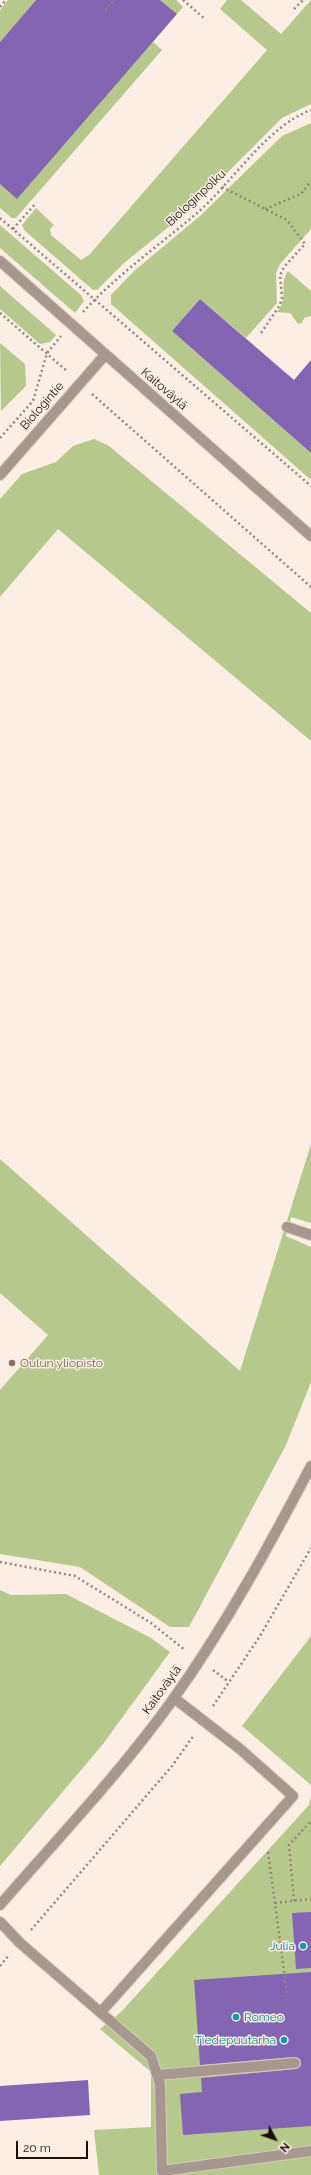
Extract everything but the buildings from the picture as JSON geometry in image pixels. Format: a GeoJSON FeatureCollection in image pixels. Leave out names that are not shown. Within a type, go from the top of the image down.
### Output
{"type":"FeatureCollection","features":[{"type":"Feature","properties":{"kind":"street","name":"Kaitoväylä"},"geometry":{"type":"LineString","coordinates":[[0,261],[311,536]]}},
{"type":"Feature","properties":{"kind":"street","name":"Biologintie"},"geometry":{"type":"LineString","coordinates":[[0,475],[105,355]]}},
{"type":"Feature","properties":{"kind":"street"},"geometry":{"type":"LineString","coordinates":[[286,1227],[311,1236]]}},
{"type":"Feature","properties":{"kind":"street","name":"Kaitoväylä"},"geometry":{"type":"LineString","coordinates":[[0,1905],[130,1755],[174,1698],[247,1584],[311,1466]]}},
{"type":"Feature","properties":{"kind":"street"},"geometry":{"type":"LineString","coordinates":[[101,2012],[293,1796],[240,1749],[174,1698]]}},
{"type":"Feature","properties":{"kind":"street"},"geometry":{"type":"LineString","coordinates":[[0,1922],[20,1943],[151,2056],[160,2084],[162,2173],[311,2151]]}},
{"type":"Feature","properties":{"kind":"street"},"geometry":{"type":"LineString","coordinates":[[157,2075],[294,2063]]}},
{"type":"Feature","properties":{"kind":"path"},"geometry":{"type":"LineString","coordinates":[[0,7],[6,0]]}},
{"type":"Feature","properties":{"kind":"path"},"geometry":{"type":"LineString","coordinates":[[105,10],[114,0]]}},
{"type":"Feature","properties":{"kind":"path"},"geometry":{"type":"LineString","coordinates":[[182,0],[205,19]]}},
{"type":"Feature","properties":{"kind":"path"},"geometry":{"type":"LineString","coordinates":[[294,9],[303,0]]}},
{"type":"Feature","properties":{"kind":"path","name":"Biologinpolku"},"geometry":{"type":"LineString","coordinates":[[47,353],[71,324],[94,300],[130,267],[197,213],[286,123],[311,110]]}},
{"type":"Feature","properties":{"kind":"path"},"geometry":{"type":"LineString","coordinates":[[265,209],[301,194],[311,181]]}},
{"type":"Feature","properties":{"kind":"path"},"geometry":{"type":"LineString","coordinates":[[222,187],[287,220],[305,244],[284,267],[280,275],[282,297],[280,305],[261,333]]}},
{"type":"Feature","properties":{"kind":"path"},"geometry":{"type":"LineString","coordinates":[[12,228],[36,203]]}},
{"type":"Feature","properties":{"kind":"path"},"geometry":{"type":"LineString","coordinates":[[0,218],[311,486]]}},
{"type":"Feature","properties":{"kind":"path"},"geometry":{"type":"LineString","coordinates":[[0,313],[311,587]]}},
{"type":"Feature","properties":{"kind":"path"},"geometry":{"type":"LineString","coordinates":[[0,438],[33,402],[47,353]]}},
{"type":"Feature","properties":{"kind":"path"},"geometry":{"type":"LineString","coordinates":[[0,1966],[172,1766],[260,1636],[311,1548]]}},
{"type":"Feature","properties":{"kind":"path"},"geometry":{"type":"LineString","coordinates":[[0,1562],[75,1576],[151,1623]]}},
{"type":"Feature","properties":{"kind":"path"},"geometry":{"type":"LineString","coordinates":[[294,1901],[289,1845],[311,1821]]}},
{"type":"Feature","properties":{"kind":"path"},"geometry":{"type":"LineString","coordinates":[[263,1830],[288,1993]]}},
{"type":"Feature","properties":{"kind":"path"},"geometry":{"type":"LineString","coordinates":[[275,1902],[311,1899]]}},
{"type":"Feature","properties":{"kind":"green space"},"geometry":{"type":"Polygon","coordinates":[[[8,0],[36,0],[0,42],[0,10],[8,0]]]}},
{"type":"Feature","properties":{"kind":"green space"},"geometry":{"type":"Polygon","coordinates":[[[160,0],[176,0],[183,7],[177,14],[160,0]]]}},
{"type":"Feature","properties":{"kind":"green space"},"geometry":{"type":"Polygon","coordinates":[[[227,0],[241,0],[281,34],[311,0],[311,104],[282,118],[192,208],[124,263],[97,290],[93,290],[24,230],[22,225],[36,208],[54,225],[50,229],[51,235],[81,260],[89,255],[267,50],[220,9],[227,0]]]}},
{"type":"Feature","properties":{"kind":"green space"},"geometry":{"type":"Polygon","coordinates":[[[153,42],[162,50],[16,218],[12,218],[0,208],[0,184],[153,42]]]}},
{"type":"Feature","properties":{"kind":"green space"},"geometry":{"type":"Polygon","coordinates":[[[311,123],[311,229],[280,264],[276,273],[277,303],[246,338],[200,299],[172,331],[311,453],[311,480],[111,304],[111,295],[134,271],[200,216],[282,136],[311,123]]]}},
{"type":"Feature","properties":{"kind":"green space"},"geometry":{"type":"Polygon","coordinates":[[[0,225],[81,295],[84,301],[75,313],[0,248],[0,225]]]}},
{"type":"Feature","properties":{"kind":"green space"},"geometry":{"type":"Polygon","coordinates":[[[288,271],[311,291],[311,316],[304,318],[302,323],[298,324],[290,313],[277,312],[283,300],[284,281],[288,271]]]}},
{"type":"Feature","properties":{"kind":"green space"},"geometry":{"type":"Polygon","coordinates":[[[0,286],[56,335],[50,342],[40,344],[0,309],[0,286]]]}},
{"type":"Feature","properties":{"kind":"green space"},"geometry":{"type":"Polygon","coordinates":[[[0,343],[25,364],[26,386],[1,411],[0,343]]]}},
{"type":"Feature","properties":{"kind":"green space"},"geometry":{"type":"Polygon","coordinates":[[[94,439],[109,446],[311,613],[311,741],[58,529],[0,597],[0,499],[22,474],[56,462],[73,446],[94,439]]]}},
{"type":"Feature","properties":{"kind":"green space"},"geometry":{"type":"Polygon","coordinates":[[[311,1144],[311,1223],[291,1217],[286,1236],[311,1247],[311,1382],[286,1445],[189,1627],[170,1627],[80,1567],[0,1554],[0,1390],[48,1335],[0,1293],[0,1159],[240,1371],[311,1144]]]}},
{"type":"Feature","properties":{"kind":"green space"},"geometry":{"type":"Polygon","coordinates":[[[0,1590],[11,1595],[66,1594],[151,1638],[170,1652],[103,1744],[0,1866],[0,1590]]]}},
{"type":"Feature","properties":{"kind":"green space"},"geometry":{"type":"Polygon","coordinates":[[[311,1636],[311,1785],[242,1726],[311,1636]]]}},
{"type":"Feature","properties":{"kind":"green space"},"geometry":{"type":"Polygon","coordinates":[[[311,1796],[311,2175],[99,2175],[94,2130],[151,2127],[151,2072],[100,2029],[121,2012],[309,1805],[311,1796]]]}},
{"type":"Feature","properties":{"kind":"place","name":"Oulun yliopisto"},"geometry":{"type":"Point","coordinates":[12,1363]}},
{"type":"Feature","properties":{"kind":"place","name":"Julia"},"geometry":{"type":"Point","coordinates":[303,1946]}},
{"type":"Feature","properties":{"kind":"place","name":"Romeo"},"geometry":{"type":"Point","coordinates":[236,2017]}},
{"type":"Feature","properties":{"kind":"place","name":"Tiedepuutarha"},"geometry":{"type":"Point","coordinates":[284,2040]}}]}
